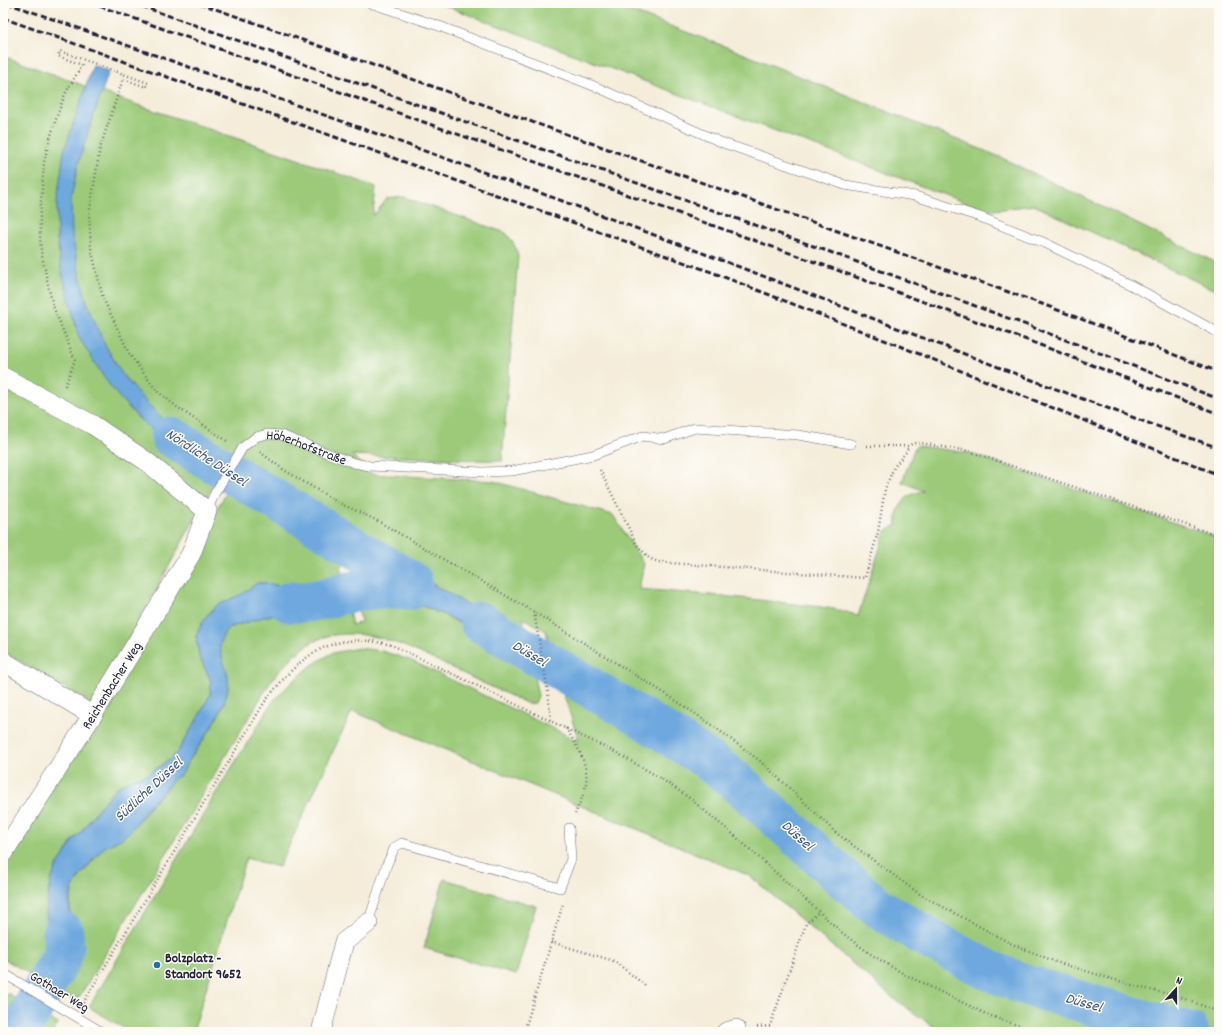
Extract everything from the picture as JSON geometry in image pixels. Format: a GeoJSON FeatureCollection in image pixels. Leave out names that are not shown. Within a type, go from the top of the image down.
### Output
{"type":"FeatureCollection","features":[{"type":"Feature","properties":{"kind":"street"},"geometry":{"type":"LineString","coordinates":[[3,377],[93,425],[146,461],[207,510]]}},
{"type":"Feature","properties":{"kind":"street","name":"Reichenbacher Weg"},"geometry":{"type":"LineString","coordinates":[[3,853],[92,716],[191,554],[207,510]]}},
{"type":"Feature","properties":{"kind":"street"},"geometry":{"type":"LineString","coordinates":[[3,660],[82,709]]}},
{"type":"Feature","properties":{"kind":"street"},"geometry":{"type":"LineString","coordinates":[[320,1032],[344,942],[368,923]]}},
{"type":"Feature","properties":{"kind":"lane"},"geometry":{"type":"LineString","coordinates":[[370,3],[439,26],[594,86],[723,144],[845,185],[915,196],[980,217],[1045,243],[1127,283],[1219,333]]}},
{"type":"Feature","properties":{"kind":"lane","name":"Höherhofstraße"},"geometry":{"type":"LineString","coordinates":[[245,445],[256,437],[267,434],[281,435],[354,463],[370,466],[482,472],[512,471],[593,455],[643,436],[664,438],[695,428],[798,435],[851,444]]}},
{"type":"Feature","properties":{"kind":"lane"},"geometry":{"type":"LineString","coordinates":[[207,510],[215,493],[245,445]]}},
{"type":"Feature","properties":{"kind":"lane"},"geometry":{"type":"LineString","coordinates":[[368,923],[394,847],[402,843],[560,888],[571,859],[570,828]]}},
{"type":"Feature","properties":{"kind":"lane","name":"Gothaer Weg"},"geometry":{"type":"LineString","coordinates":[[3,973],[102,1032]]}},
{"type":"Feature","properties":{"kind":"path"},"geometry":{"type":"LineString","coordinates":[[57,405],[75,360],[53,306],[44,266],[40,235],[44,162],[62,102],[82,65],[58,56],[60,51],[148,83],[146,87],[123,79],[99,155],[89,215],[92,248],[103,298],[130,355],[157,390],[177,408],[226,440],[245,445],[339,503],[376,520],[534,612],[669,696],[712,725],[760,761],[797,794],[836,833],[921,895],[1010,943],[1056,962],[1142,988],[1177,996],[1219,1012]]}},
{"type":"Feature","properties":{"kind":"path"},"geometry":{"type":"LineString","coordinates":[[851,444],[872,447],[908,446],[914,443],[921,443],[968,451],[1219,536]]}},
{"type":"Feature","properties":{"kind":"path"},"geometry":{"type":"LineString","coordinates":[[593,455],[637,545],[649,558],[658,562],[865,578],[878,532],[885,489],[894,467],[907,451],[908,446]]}},
{"type":"Feature","properties":{"kind":"path"},"geometry":{"type":"LineString","coordinates":[[534,612],[535,625],[548,692],[551,720]]}},
{"type":"Feature","properties":{"kind":"path"},"geometry":{"type":"LineString","coordinates":[[69,1013],[83,1002],[264,703],[294,667],[308,656],[333,644],[349,640],[388,644],[410,653],[617,753],[657,776],[688,797],[734,835],[851,940],[872,955],[904,974],[988,1015],[1037,1032]]}},
{"type":"Feature","properties":{"kind":"path"},"geometry":{"type":"LineString","coordinates":[[566,728],[579,750],[584,763],[586,784],[570,828]]}},
{"type":"Feature","properties":{"kind":"path"},"geometry":{"type":"LineString","coordinates":[[524,1032],[565,899],[560,888]]}},
{"type":"Feature","properties":{"kind":"path"},"geometry":{"type":"LineString","coordinates":[[731,1031],[770,1026],[806,924],[819,912]]}},
{"type":"Feature","properties":{"kind":"path"},"geometry":{"type":"LineString","coordinates":[[552,942],[614,961],[646,986]]}},
{"type":"Feature","properties":{"kind":"green space"},"geometry":{"type":"Polygon","coordinates":[[[438,3],[609,3],[732,49],[1000,157],[1219,264],[1219,292],[1034,205],[987,211],[438,3]]]}},
{"type":"Feature","properties":{"kind":"green space"},"geometry":{"type":"Polygon","coordinates":[[[3,56],[123,100],[376,187],[373,216],[387,199],[404,197],[506,233],[514,244],[518,256],[502,461],[352,455],[372,474],[493,481],[613,515],[644,564],[639,589],[814,606],[858,616],[885,532],[897,525],[898,512],[903,502],[912,494],[924,491],[902,482],[915,447],[919,446],[969,453],[1219,538],[1219,1032],[1195,1032],[1063,993],[990,966],[933,939],[863,889],[735,775],[551,652],[546,631],[523,618],[527,640],[375,550],[369,543],[373,536],[231,453],[92,706],[87,701],[3,651],[3,56]]]}},
{"type":"Feature","properties":{"kind":"green space"},"geometry":{"type":"Polygon","coordinates":[[[233,483],[349,554],[341,568],[343,584],[299,587],[257,583],[244,593],[216,606],[204,619],[196,636],[199,656],[211,681],[210,695],[207,703],[178,751],[169,760],[148,774],[127,781],[116,788],[97,810],[80,834],[74,839],[56,868],[48,891],[49,929],[53,937],[51,956],[38,979],[3,958],[3,864],[185,575],[211,517],[233,483]]]}},
{"type":"Feature","properties":{"kind":"green space"},"geometry":{"type":"Polygon","coordinates":[[[359,559],[373,570],[398,582],[354,581],[352,570],[359,559]]]}},
{"type":"Feature","properties":{"kind":"green space"},"geometry":{"type":"Polygon","coordinates":[[[369,600],[397,600],[432,610],[466,627],[532,667],[538,696],[535,703],[528,704],[421,653],[391,641],[376,637],[345,634],[328,636],[311,643],[289,660],[271,681],[78,999],[73,997],[72,999],[54,988],[77,952],[82,939],[78,932],[74,929],[70,917],[70,902],[75,882],[100,852],[106,846],[114,843],[144,815],[175,777],[182,774],[186,765],[205,738],[224,703],[227,676],[220,653],[220,643],[223,634],[228,628],[284,611],[293,609],[314,610],[347,603],[352,625],[361,622],[357,602],[369,600]]]}},
{"type":"Feature","properties":{"kind":"green space"},"geometry":{"type":"Polygon","coordinates":[[[359,648],[382,651],[410,660],[579,741],[559,681],[717,778],[862,898],[916,934],[991,975],[1106,1013],[1175,1032],[941,1032],[893,998],[750,876],[352,711],[279,867],[246,858],[193,1032],[130,1032],[89,1007],[214,796],[274,700],[312,665],[332,653],[359,648]]]}},
{"type":"Feature","properties":{"kind":"green space"},"geometry":{"type":"Polygon","coordinates":[[[444,879],[536,906],[516,975],[424,948],[444,879]]]}},
{"type":"Feature","properties":{"kind":"green space"},"geometry":{"type":"Polygon","coordinates":[[[7,993],[25,1004],[12,1030],[10,1032],[3,1032],[3,1000],[7,993]]]}},
{"type":"Feature","properties":{"kind":"green space"},"geometry":{"type":"Polygon","coordinates":[[[41,1014],[58,1024],[53,1032],[28,1032],[41,1014]]]}},
{"type":"Feature","properties":{"kind":"water"},"geometry":{"type":"Polygon","coordinates":[[[93,65],[109,71],[78,165],[71,199],[72,234],[80,276],[88,305],[104,343],[122,374],[148,404],[167,423],[183,435],[224,459],[216,475],[180,451],[144,424],[119,397],[105,379],[79,338],[61,269],[57,239],[57,200],[64,151],[93,65]]]}},
{"type":"Feature","properties":{"kind":"water"},"geometry":{"type":"Polygon","coordinates":[[[242,468],[269,488],[359,538],[349,554],[233,483],[242,468]]]}},
{"type":"Feature","properties":{"kind":"water"},"geometry":{"type":"Polygon","coordinates":[[[369,543],[375,550],[527,640],[532,667],[467,627],[433,610],[392,599],[357,602],[354,581],[397,582],[373,570],[359,559],[369,543]]]}},
{"type":"Feature","properties":{"kind":"water"},"geometry":{"type":"Polygon","coordinates":[[[257,583],[299,587],[343,584],[347,603],[314,610],[293,609],[228,628],[221,644],[222,658],[227,672],[228,688],[221,709],[211,728],[181,775],[175,778],[163,793],[151,804],[130,832],[121,839],[105,847],[80,876],[72,890],[69,904],[74,929],[82,933],[81,940],[76,955],[54,988],[38,979],[51,956],[53,937],[49,929],[46,914],[51,880],[56,868],[74,839],[80,834],[97,810],[116,788],[127,781],[148,774],[169,760],[178,751],[210,695],[211,681],[199,656],[196,636],[204,619],[216,606],[244,593],[257,583]]]}},
{"type":"Feature","properties":{"kind":"water"},"geometry":{"type":"Polygon","coordinates":[[[25,1004],[41,1014],[28,1032],[10,1032],[25,1004]]]}},
{"type":"Feature","properties":{"kind":"waterway","name":"Nördliche Düssel"},"geometry":{"type":"LineString","coordinates":[[171,437],[412,582]]}},
{"type":"Feature","properties":{"kind":"waterway","name":"Südliche Düssel"},"geometry":{"type":"LineString","coordinates":[[289,602],[313,601],[350,592],[366,590],[389,588],[412,589]]}},
{"type":"Feature","properties":{"kind":"waterway","name":"Düssel"},"geometry":{"type":"LineString","coordinates":[[480,622],[650,723],[708,760],[736,781],[845,880],[879,908],[931,940],[988,970],[1029,986],[1189,1032]]}},
{"type":"Feature","properties":{"kind":"waterway","name":"Südliche Düssel"},"geometry":{"type":"LineString","coordinates":[[19,1032],[61,958],[64,946],[63,932]]}},
{"type":"Feature","properties":{"kind":"railway"},"geometry":{"type":"LineString","coordinates":[[7,3],[543,194],[721,260],[1031,380],[1219,448]]}},
{"type":"Feature","properties":{"kind":"railway"},"geometry":{"type":"LineString","coordinates":[[91,3],[826,266],[1027,340],[1219,414]]}},
{"type":"Feature","properties":{"kind":"railway"},"geometry":{"type":"LineString","coordinates":[[133,3],[830,252],[1032,327],[1219,399]]}},
{"type":"Feature","properties":{"kind":"railway"},"geometry":{"type":"LineString","coordinates":[[199,3],[1042,304],[1219,372]]}},
{"type":"Feature","properties":{"kind":"railway"},"geometry":{"type":"LineString","coordinates":[[3,18],[714,273],[1219,475]]}},
{"type":"Feature","properties":{"kind":"place","name":"Bolzplatz - Standort 9652"},"geometry":{"type":"Point","coordinates":[157,965]}}]}
